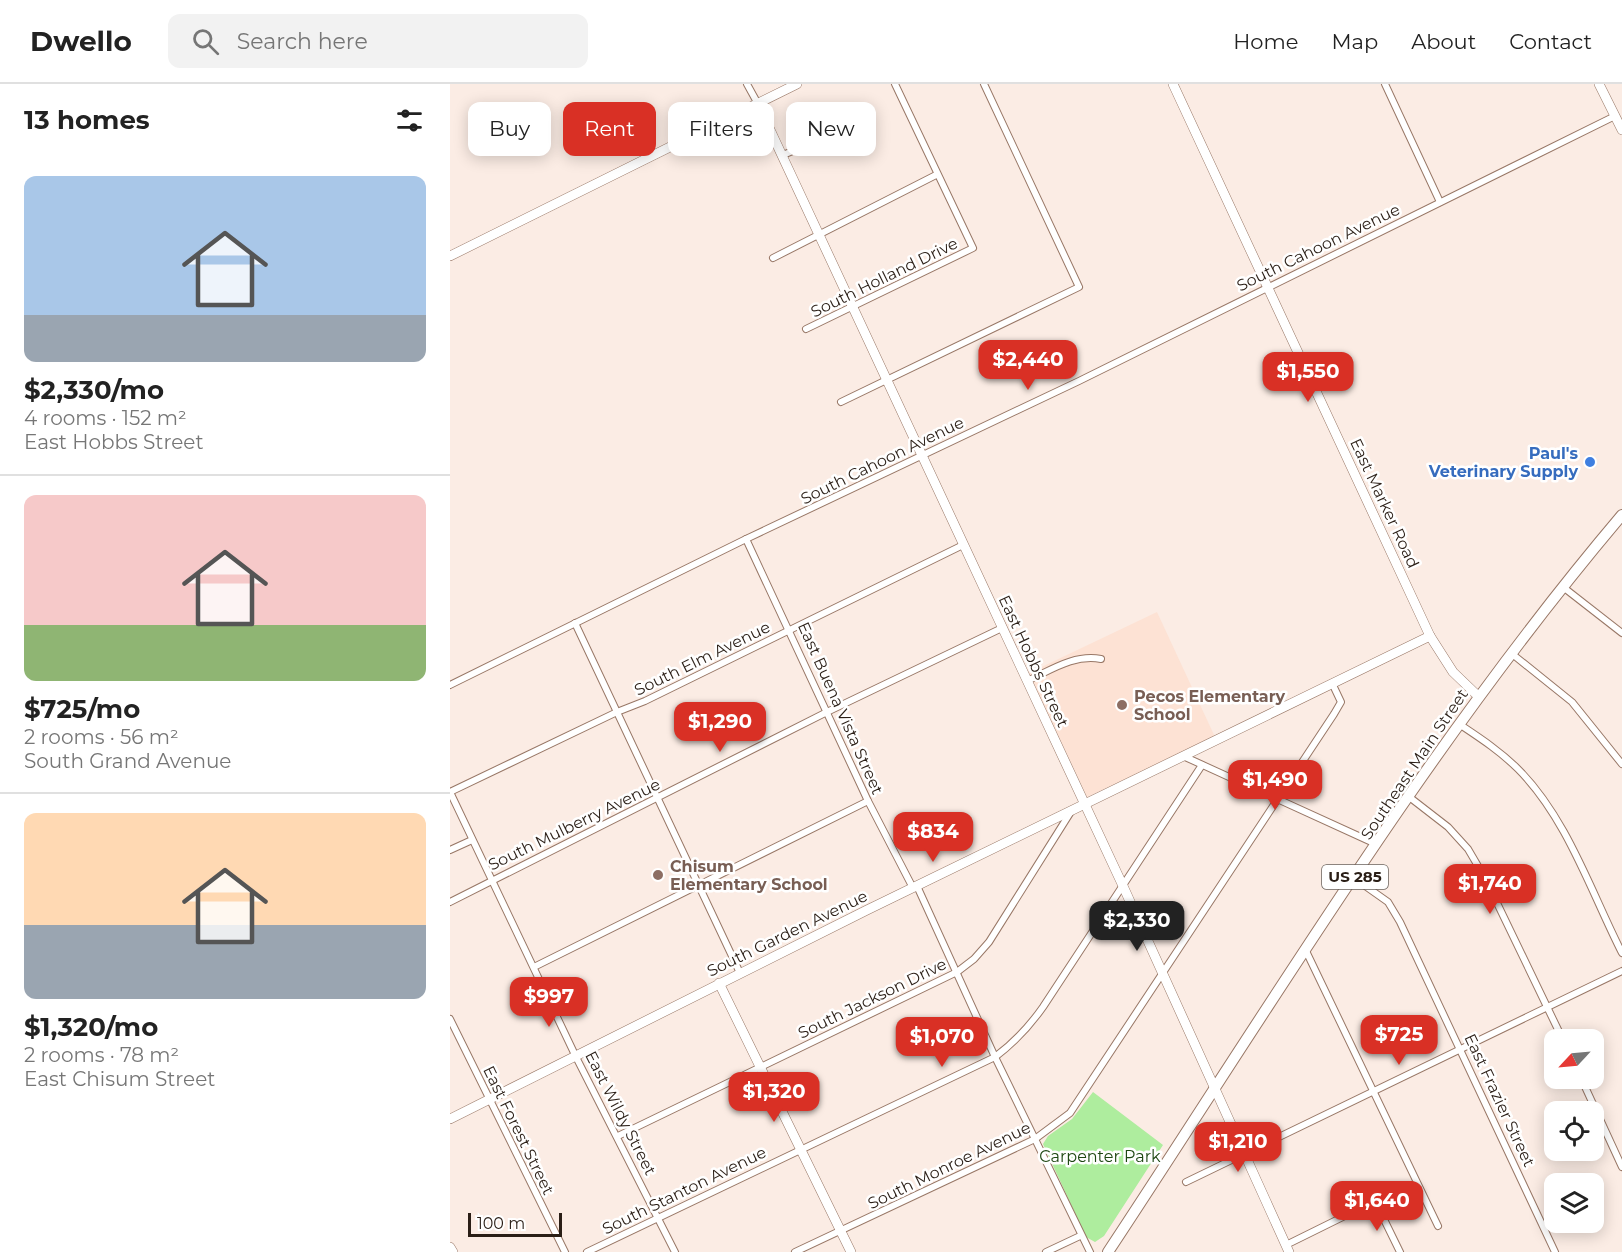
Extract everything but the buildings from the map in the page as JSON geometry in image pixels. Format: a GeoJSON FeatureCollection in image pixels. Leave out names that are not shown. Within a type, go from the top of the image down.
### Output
{"type":"FeatureCollection","features":[{"type":"Feature","properties":{"kind":"main road","name":"Southeast Main Street"},"geometry":{"type":"LineString","coordinates":[[1108,1252],[1408,796],[1458,724],[1563,587],[1620,521]]}},
{"type":"Feature","properties":{"kind":"street","name":"East Hobbs Street"},"geometry":{"type":"LineString","coordinates":[[747,84],[757,102]]}},
{"type":"Feature","properties":{"kind":"street"},"geometry":{"type":"LineString","coordinates":[[762,102],[797,84]]}},
{"type":"Feature","properties":{"kind":"street"},"geometry":{"type":"LineString","coordinates":[[773,258],[936,175],[895,84]]}},
{"type":"Feature","properties":{"kind":"street"},"geometry":{"type":"LineString","coordinates":[[841,402],[1080,287],[984,84]]}},
{"type":"Feature","properties":{"kind":"street","name":"East Marker Road"},"geometry":{"type":"LineString","coordinates":[[1173,84],[1430,636],[1452,672],[1478,696]]}},
{"type":"Feature","properties":{"kind":"street"},"geometry":{"type":"LineString","coordinates":[[1385,84],[1440,202]]}},
{"type":"Feature","properties":{"kind":"street"},"geometry":{"type":"LineString","coordinates":[[1599,84],[1622,130]]}},
{"type":"Feature","properties":{"kind":"street","name":"South Cahoon Avenue"},"geometry":{"type":"LineString","coordinates":[[450,685],[1615,116]]}},
{"type":"Feature","properties":{"kind":"street","name":"East Hobbs Street"},"geometry":{"type":"LineString","coordinates":[[774,137],[1123,886],[1287,1249]]}},
{"type":"Feature","properties":{"kind":"street"},"geometry":{"type":"LineString","coordinates":[[450,256],[668,148]]}},
{"type":"Feature","properties":{"kind":"street","name":"South Holland Drive"},"geometry":{"type":"LineString","coordinates":[[806,329],[973,248],[936,175]]}},
{"type":"Feature","properties":{"kind":"street","name":"East Buena Vista Street"},"geometry":{"type":"LineString","coordinates":[[746,539],[868,801],[915,887],[957,972],[1080,1236],[1090,1252]]}},
{"type":"Feature","properties":{"kind":"street","name":"South Elm Avenue"},"geometry":{"type":"LineString","coordinates":[[450,792],[617,712],[645,701],[963,545]]}},
{"type":"Feature","properties":{"kind":"street"},"geometry":{"type":"LineString","coordinates":[[1563,587],[1622,633]]}},
{"type":"Feature","properties":{"kind":"street"},"geometry":{"type":"LineString","coordinates":[[575,623],[740,973]]}},
{"type":"Feature","properties":{"kind":"street","name":"South Mulberry Avenue"},"geometry":{"type":"LineString","coordinates":[[450,902],[827,712],[1002,628]]}},
{"type":"Feature","properties":{"kind":"street","name":"South Garden Avenue"},"geometry":{"type":"LineString","coordinates":[[450,1119],[719,983],[1430,636]]}},
{"type":"Feature","properties":{"kind":"street"},"geometry":{"type":"LineString","coordinates":[[1511,654],[1572,702],[1622,764]]}},
{"type":"Feature","properties":{"kind":"street"},"geometry":{"type":"LineString","coordinates":[[1027,681],[1076,659],[1088,657],[1101,659]]}},
{"type":"Feature","properties":{"kind":"street","name":"South Monroe Avenue"},"geometry":{"type":"LineString","coordinates":[[795,1252],[1035,1139],[1062,1120],[1077,1104],[1341,702],[1332,683]]}},
{"type":"Feature","properties":{"kind":"street"},"geometry":{"type":"LineString","coordinates":[[1458,724],[1501,753],[1534,787],[1563,832],[1622,953]]}},
{"type":"Feature","properties":{"kind":"street"},"geometry":{"type":"LineString","coordinates":[[1183,756],[1200,767],[1377,844]]}},
{"type":"Feature","properties":{"kind":"street","name":"South Stanton Avenue"},"geometry":{"type":"LineString","coordinates":[[587,1252],[995,1057],[1029,1028],[1200,767]]}},
{"type":"Feature","properties":{"kind":"street","name":"East Wildy Street"},"geometry":{"type":"LineString","coordinates":[[450,792],[576,1057],[675,1252]]}},
{"type":"Feature","properties":{"kind":"street"},"geometry":{"type":"LineString","coordinates":[[1408,796],[1448,827],[1468,849],[1558,1029]]}},
{"type":"Feature","properties":{"kind":"street"},"geometry":{"type":"LineString","coordinates":[[534,967],[868,801]]}},
{"type":"Feature","properties":{"kind":"street","name":"South Jackson Drive"},"geometry":{"type":"LineString","coordinates":[[618,1136],[957,972],[974,959],[989,942],[1073,809]]}},
{"type":"Feature","properties":{"kind":"street"},"geometry":{"type":"LineString","coordinates":[[450,850],[472,840]]}},
{"type":"Feature","properties":{"kind":"street","name":"East Frazier Street"},"geometry":{"type":"LineString","coordinates":[[1354,878],[1388,902],[1461,1049],[1555,1252]]}},
{"type":"Feature","properties":{"kind":"street"},"geometry":{"type":"LineString","coordinates":[[1306,951],[1375,1090],[1438,1226]]}},
{"type":"Feature","properties":{"kind":"street"},"geometry":{"type":"LineString","coordinates":[[1186,1182],[1622,971]]}},
{"type":"Feature","properties":{"kind":"street"},"geometry":{"type":"LineString","coordinates":[[719,983],[851,1252]]}},
{"type":"Feature","properties":{"kind":"street","name":"East Forest Street"},"geometry":{"type":"LineString","coordinates":[[450,1019],[565,1252]]}},
{"type":"Feature","properties":{"kind":"street"},"geometry":{"type":"LineString","coordinates":[[1586,1089],[1622,1167]]}},
{"type":"Feature","properties":{"kind":"street"},"geometry":{"type":"LineString","coordinates":[[1287,1249],[1375,1201],[1400,1252]]}},
{"type":"Feature","properties":{"kind":"street"},"geometry":{"type":"LineString","coordinates":[[1046,1252],[1080,1236]]}},
{"type":"Feature","properties":{"kind":"street"},"geometry":{"type":"LineString","coordinates":[[450,1247],[453,1252]]}},
{"type":"Feature","properties":{"kind":"shaded area","name":"Pecos Elementary School"},"geometry":{"type":"Polygon","coordinates":[[[1157,612],[1215,737],[1087,797],[1029,673],[1157,612]]]}},
{"type":"Feature","properties":{"kind":"green space","name":"Carpenter Park"},"geometry":{"type":"Polygon","coordinates":[[[1093,1092],[1163,1145],[1104,1236],[1095,1242],[1086,1237],[1043,1144],[1048,1136],[1072,1119],[1093,1092]]]}},
{"type":"Feature","properties":{"kind":"place","name":"Paul's Veterinary Supply"},"geometry":{"type":"Point","coordinates":[1590,462]}},
{"type":"Feature","properties":{"kind":"place","name":"Pecos Elementary School"},"geometry":{"type":"Point","coordinates":[1122,705]}},
{"type":"Feature","properties":{"kind":"place","name":"Chisum Elementary School"},"geometry":{"type":"Point","coordinates":[658,875]}}]}
